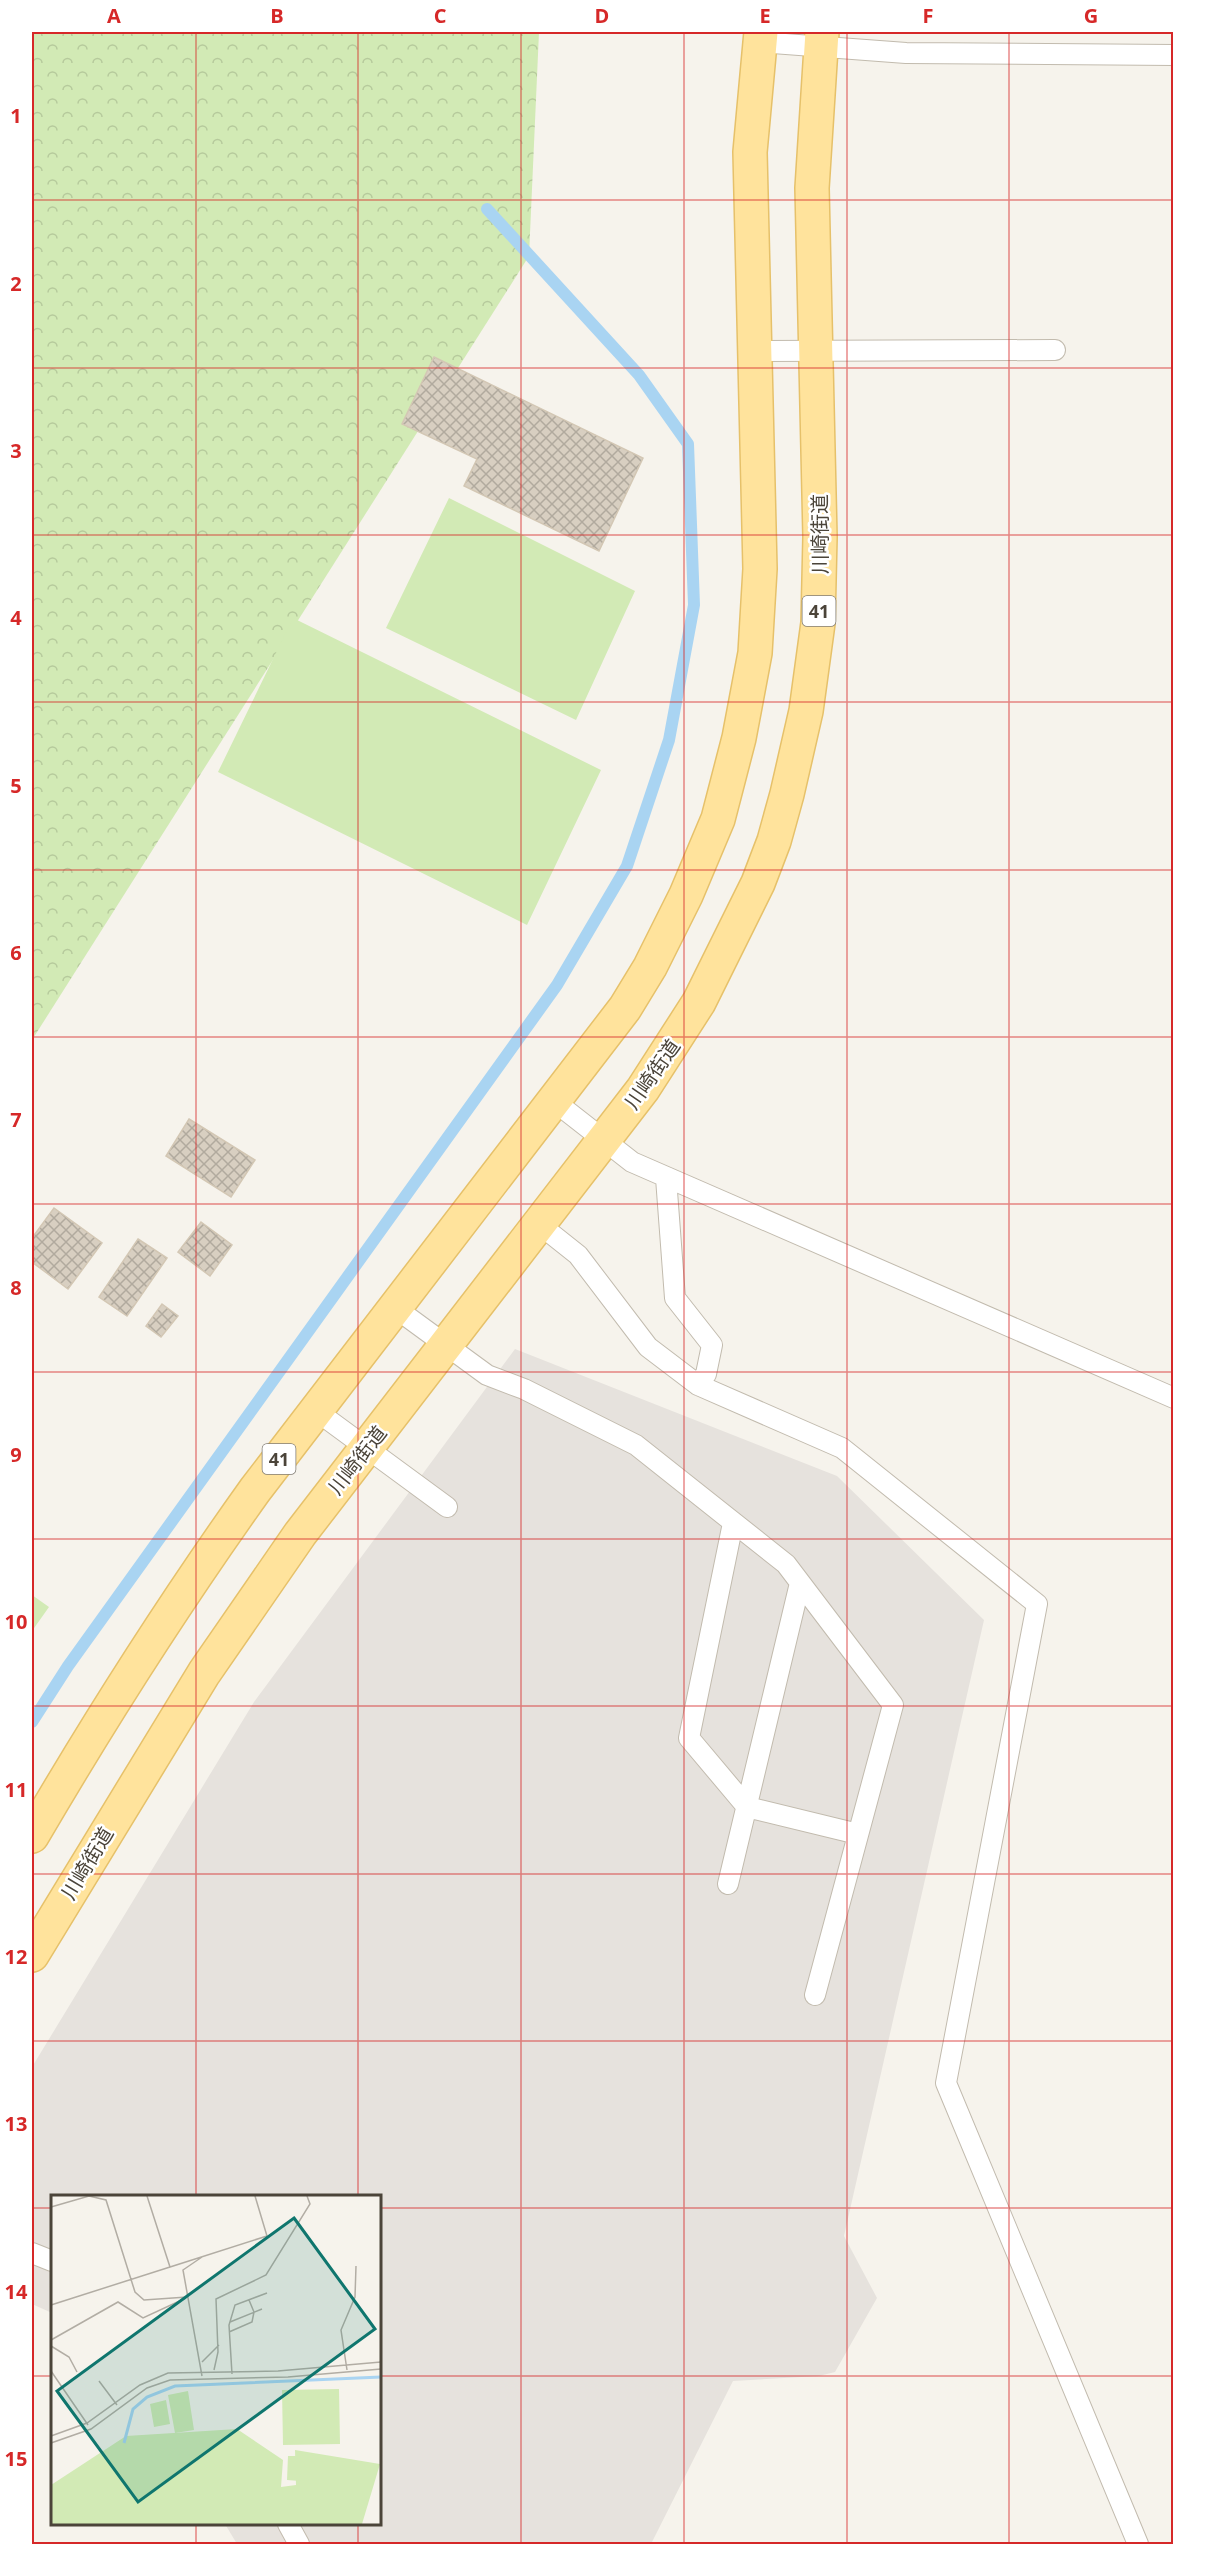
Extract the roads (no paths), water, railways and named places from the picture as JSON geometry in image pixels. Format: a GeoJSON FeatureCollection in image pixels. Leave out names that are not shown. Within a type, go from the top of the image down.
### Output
{"type":"FeatureCollection","features":[{"type":"Feature","properties":{"kind":"main road","name":"41"},"geometry":{"type":"LineString","coordinates":[[32,1836],[107,1709],[205,1560],[315,1410],[597,1047],[650,968],[686,895],[718,819],[739,738],[755,653],[760,568],[750,152],[760,37]]}},
{"type":"Feature","properties":{"kind":"main road","name":"川崎街道"},"geometry":{"type":"LineString","coordinates":[[32,1955],[204,1673],[300,1534],[644,1089],[699,1002],[758,883],[774,841],[787,794],[806,711],[818,623],[820,537],[812,188],[821,39]]}},
{"type":"Feature","properties":{"kind":"lane"},"geometry":{"type":"LineString","coordinates":[[760,37],[821,39],[906,53],[1173,55]]}},
{"type":"Feature","properties":{"kind":"lane"},"geometry":{"type":"LineString","coordinates":[[754,351],[1055,350]]}},
{"type":"Feature","properties":{"kind":"lane"},"geometry":{"type":"LineString","coordinates":[[554,1101],[632,1162],[1173,1398]]}},
{"type":"Feature","properties":{"kind":"lane"},"geometry":{"type":"LineString","coordinates":[[666,1178],[675,1298],[712,1345],[706,1374],[698,1385]]}},
{"type":"Feature","properties":{"kind":"lane"},"geometry":{"type":"LineString","coordinates":[[539,1224],[578,1255],[648,1347],[698,1385],[842,1448],[1037,1604],[946,2083],[1138,2544]]}},
{"type":"Feature","properties":{"kind":"lane"},"geometry":{"type":"LineString","coordinates":[[394,1307],[487,1375],[524,1389],[636,1445],[786,1564],[893,1705],[815,1995]]}},
{"type":"Feature","properties":{"kind":"lane"},"geometry":{"type":"LineString","coordinates":[[315,1410],[447,1507]]}},
{"type":"Feature","properties":{"kind":"lane"},"geometry":{"type":"LineString","coordinates":[[734,1523],[689,1738],[747,1807],[858,1834]]}},
{"type":"Feature","properties":{"kind":"lane"},"geometry":{"type":"LineString","coordinates":[[728,1884],[800,1583]]}},
{"type":"Feature","properties":{"kind":"lane"},"geometry":{"type":"LineString","coordinates":[[32,2253],[51,2261]]}},
{"type":"Feature","properties":{"kind":"lane"},"geometry":{"type":"LineString","coordinates":[[289,2525],[299,2544]]}},
{"type":"Feature","properties":{"kind":"waterway"},"geometry":{"type":"LineString","coordinates":[[32,1722],[68,1666],[557,985],[627,866],[669,740],[694,605],[688,444],[639,375],[487,209]]}}]}
